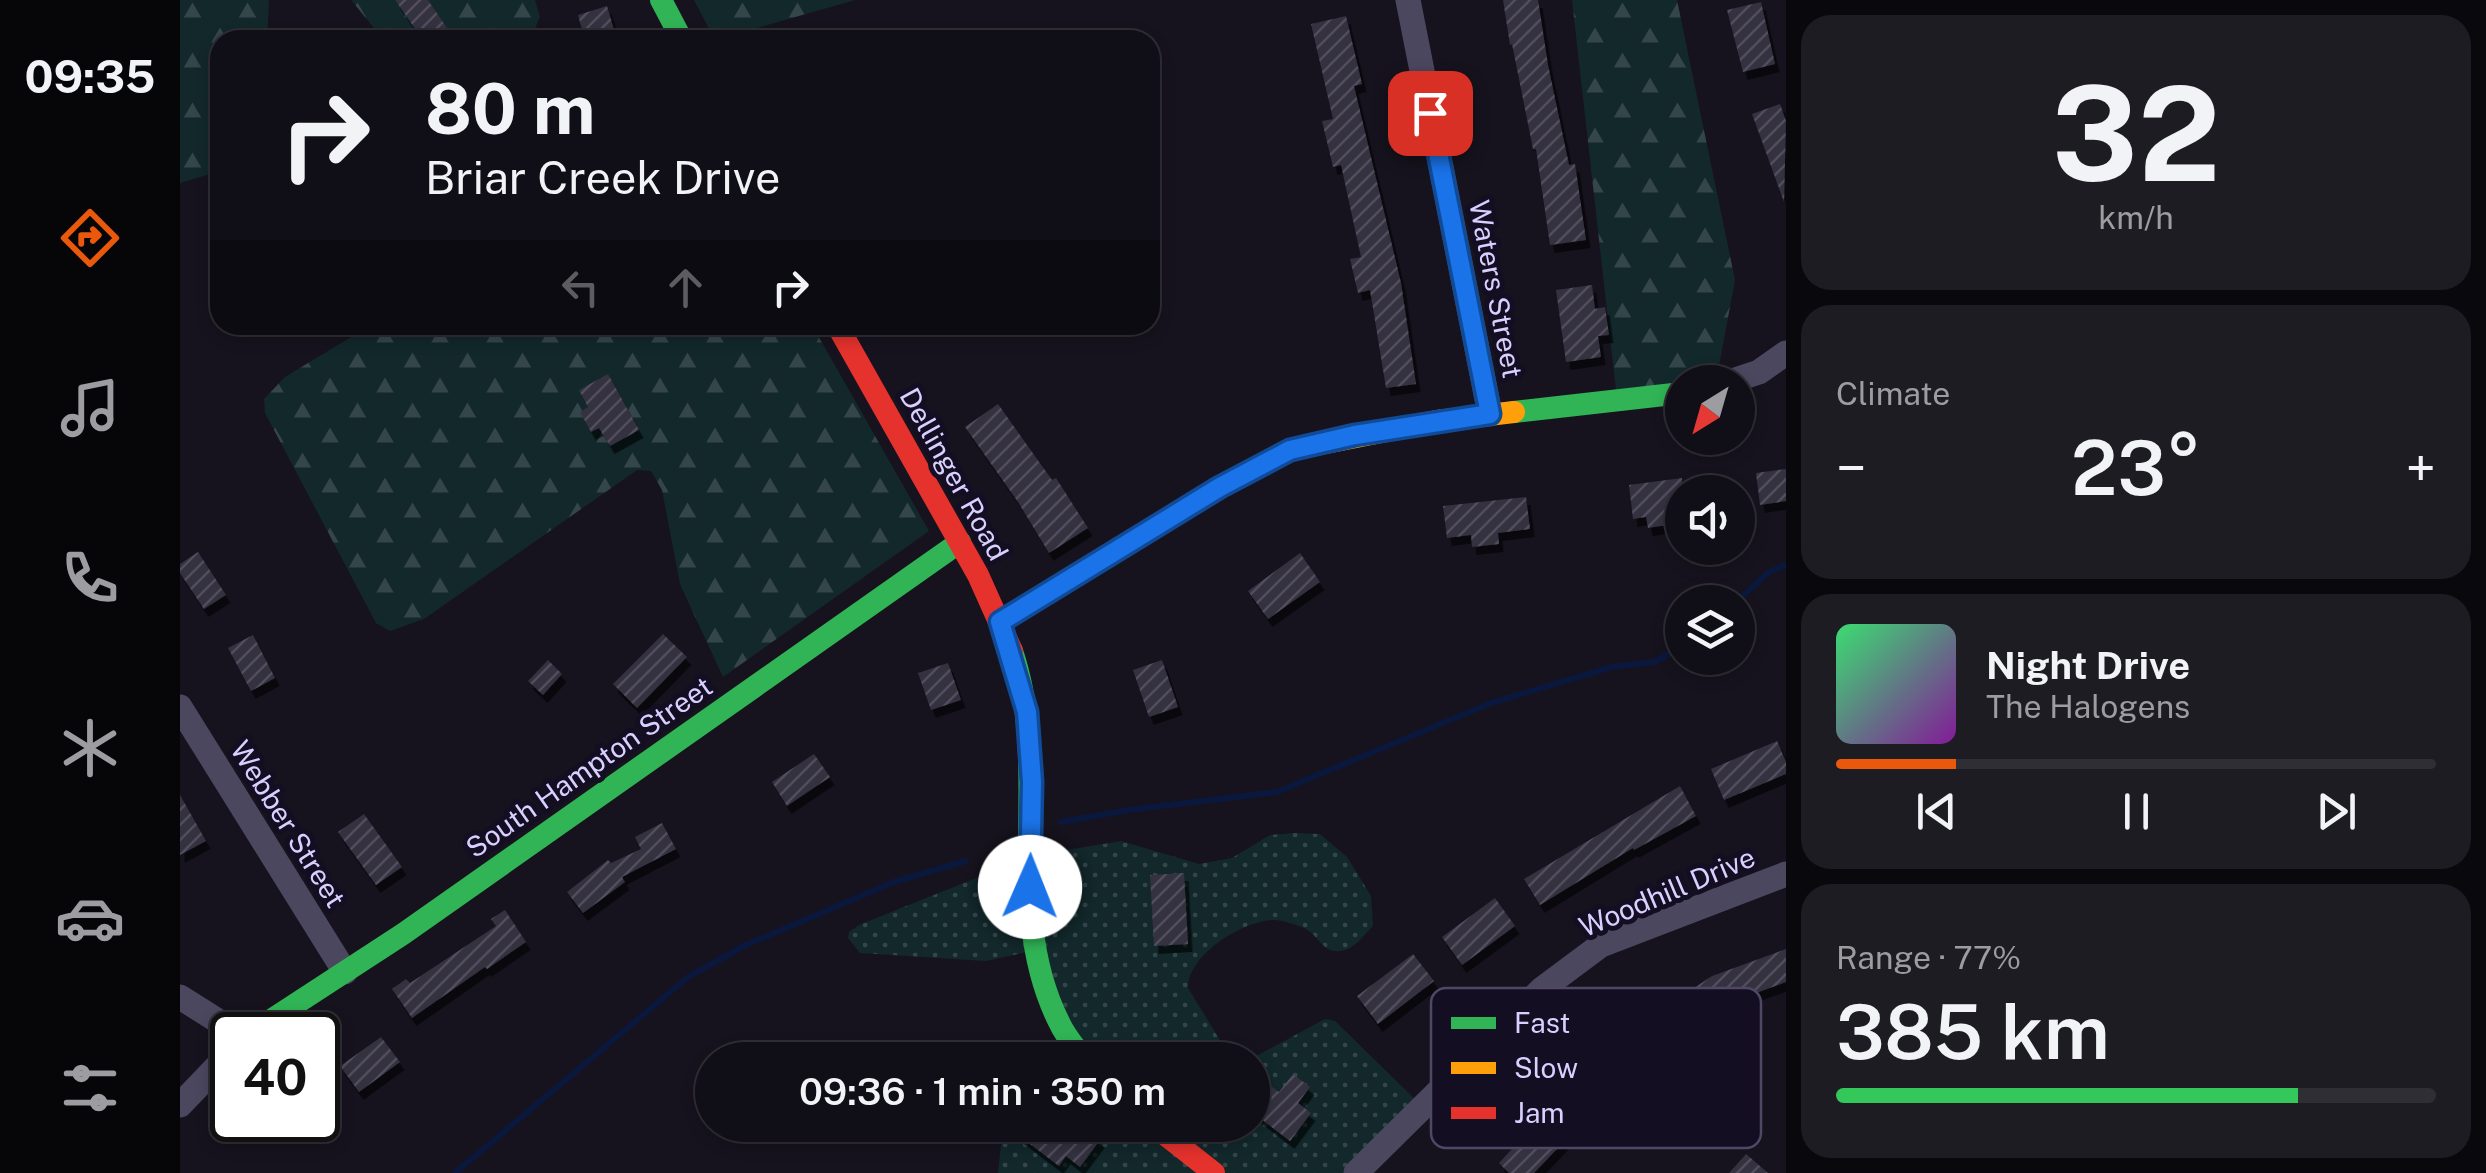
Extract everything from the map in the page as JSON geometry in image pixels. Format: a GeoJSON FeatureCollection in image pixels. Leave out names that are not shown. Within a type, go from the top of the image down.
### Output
{"type":"FeatureCollection","features":[{"type":"Feature","properties":{"kind":"street"},"geometry":{"type":"LineString","coordinates":[[661,0],[677,30]]}},
{"type":"Feature","properties":{"kind":"street","name":"Waters Street"},"geometry":{"type":"LineString","coordinates":[[1408,0],[1490,414]]}},
{"type":"Feature","properties":{"kind":"street","name":"Dellinger Road"},"geometry":{"type":"LineString","coordinates":[[843,335],[960,542],[1000,622],[1027,712],[1032,782],[1030,887],[1038,965],[1052,1009],[1074,1042]]}},
{"type":"Feature","properties":{"kind":"street"},"geometry":{"type":"LineString","coordinates":[[1755,373],[1786,353]]}},
{"type":"Feature","properties":{"kind":"street"},"geometry":{"type":"LineString","coordinates":[[1000,622],[1220,487],[1290,450],[1355,435],[1490,414],[1665,395]]}},
{"type":"Feature","properties":{"kind":"street","name":"South Hampton Street"},"geometry":{"type":"LineString","coordinates":[[283,1012],[960,542]]}},
{"type":"Feature","properties":{"kind":"street","name":"Webber Street"},"geometry":{"type":"LineString","coordinates":[[180,707],[345,972]]}},
{"type":"Feature","properties":{"kind":"street","name":"Woodhill Drive"},"geometry":{"type":"LineString","coordinates":[[1542,988],[1601,946],[1786,874]]}},
{"type":"Feature","properties":{"kind":"street"},"geometry":{"type":"LineString","coordinates":[[180,997],[210,1016]]}},
{"type":"Feature","properties":{"kind":"street"},"geometry":{"type":"LineString","coordinates":[[180,1105],[210,1074]]}},
{"type":"Feature","properties":{"kind":"street","name":"Woodhill Drive"},"geometry":{"type":"LineString","coordinates":[[1356,1173],[1431,1098]]}},
{"type":"Feature","properties":{"kind":"street"},"geometry":{"type":"LineString","coordinates":[[1175,1142],[1214,1173]]}},
{"type":"Feature","properties":{"kind":"green space"},"geometry":{"type":"Polygon","coordinates":[[[180,0],[269,0],[268,30],[210,30],[210,174],[180,183],[180,0]]]}},
{"type":"Feature","properties":{"kind":"green space"},"geometry":{"type":"Polygon","coordinates":[[[351,0],[535,0],[540,17],[534,30],[376,30],[351,0]]]}},
{"type":"Feature","properties":{"kind":"green space"},"geometry":{"type":"Polygon","coordinates":[[[694,0],[855,0],[750,30],[710,30],[694,0]]]}},
{"type":"Feature","properties":{"kind":"green space"},"geometry":{"type":"Polygon","coordinates":[[[1572,0],[1677,0],[1735,280],[1719,365],[1665,365],[1665,389],[1618,408],[1572,0]]]}},
{"type":"Feature","properties":{"kind":"green space"},"geometry":{"type":"Polygon","coordinates":[[[354,335],[818,335],[929,531],[723,677],[680,584],[662,490],[651,471],[637,470],[424,619],[390,631],[376,623],[265,413],[264,399],[285,377],[354,335]]]}},
{"type":"Feature","properties":{"kind":"green space"},"geometry":{"type":"Polygon","coordinates":[[[1320,834],[1347,857],[1371,896],[1373,926],[1352,947],[1341,951],[1326,948],[1308,930],[1277,920],[1247,926],[1219,942],[1197,964],[1188,988],[1221,1042],[1065,1042],[1036,950],[986,961],[860,953],[848,938],[849,932],[859,925],[1031,856],[1121,841],[1199,864],[1232,858],[1270,835],[1320,834]]]}},
{"type":"Feature","properties":{"kind":"green space"},"geometry":{"type":"Polygon","coordinates":[[[1325,1019],[1335,1021],[1423,1107],[1356,1173],[998,1173],[1003,1142],[1270,1142],[1270,1049],[1325,1019]]]}},
{"type":"Feature","properties":{"kind":"building"},"geometry":{"type":"Polygon","coordinates":[[[395,0],[428,0],[447,28],[416,30],[395,0]]]}},
{"type":"Feature","properties":{"kind":"building"},"geometry":{"type":"Polygon","coordinates":[[[1503,0],[1538,0],[1569,165],[1575,164],[1586,240],[1550,245],[1536,149],[1503,0]]]}},
{"type":"Feature","properties":{"kind":"building"},"geometry":{"type":"Polygon","coordinates":[[[1761,2],[1775,64],[1743,72],[1727,10],[1761,2]]]}},
{"type":"Feature","properties":{"kind":"building"},"geometry":{"type":"Polygon","coordinates":[[[607,6],[614,30],[582,30],[578,15],[607,6]]]}},
{"type":"Feature","properties":{"kind":"building"},"geometry":{"type":"Polygon","coordinates":[[[1346,16],[1362,84],[1354,86],[1401,283],[1416,384],[1386,388],[1370,290],[1358,293],[1350,259],[1361,257],[1341,165],[1333,167],[1322,121],[1333,119],[1311,24],[1346,16]]]}},
{"type":"Feature","properties":{"kind":"building"},"geometry":{"type":"Polygon","coordinates":[[[1780,104],[1786,121],[1784,202],[1752,114],[1780,104]]]}},
{"type":"Feature","properties":{"kind":"building"},"geometry":{"type":"Polygon","coordinates":[[[1592,285],[1595,309],[1605,307],[1609,335],[1598,336],[1601,357],[1566,362],[1556,290],[1592,285]]]}},
{"type":"Feature","properties":{"kind":"building"},"geometry":{"type":"Polygon","coordinates":[[[608,374],[639,430],[610,446],[599,428],[591,432],[580,412],[588,407],[579,390],[608,374]]]}},
{"type":"Feature","properties":{"kind":"building"},"geometry":{"type":"Polygon","coordinates":[[[998,404],[1052,480],[1056,478],[1088,528],[1049,553],[965,427],[998,404]]]}},
{"type":"Feature","properties":{"kind":"building"},"geometry":{"type":"Polygon","coordinates":[[[1786,469],[1786,501],[1760,505],[1756,473],[1786,469]]]}},
{"type":"Feature","properties":{"kind":"building"},"geometry":{"type":"Polygon","coordinates":[[[1665,480],[1665,525],[1648,528],[1646,517],[1633,519],[1629,485],[1665,480]]]}},
{"type":"Feature","properties":{"kind":"building"},"geometry":{"type":"Polygon","coordinates":[[[1526,497],[1530,529],[1498,533],[1499,544],[1472,547],[1471,535],[1447,538],[1443,506],[1526,497]]]}},
{"type":"Feature","properties":{"kind":"building"},"geometry":{"type":"Polygon","coordinates":[[[198,552],[226,595],[204,609],[180,573],[180,564],[198,552]]]}},
{"type":"Feature","properties":{"kind":"building"},"geometry":{"type":"Polygon","coordinates":[[[1300,553],[1320,582],[1268,619],[1248,591],[1300,553]]]}},
{"type":"Feature","properties":{"kind":"building"},"geometry":{"type":"Polygon","coordinates":[[[663,634],[687,657],[637,708],[613,684],[663,634]]]}},
{"type":"Feature","properties":{"kind":"building"},"geometry":{"type":"Polygon","coordinates":[[[253,635],[275,678],[251,691],[228,648],[253,635]]]}},
{"type":"Feature","properties":{"kind":"building"},"geometry":{"type":"Polygon","coordinates":[[[548,660],[562,674],[543,695],[528,681],[548,660]]]}},
{"type":"Feature","properties":{"kind":"building"},"geometry":{"type":"Polygon","coordinates":[[[1162,660],[1178,707],[1149,717],[1133,670],[1162,660]]]}},
{"type":"Feature","properties":{"kind":"building"},"geometry":{"type":"Polygon","coordinates":[[[948,663],[961,700],[931,710],[918,673],[948,663]]]}},
{"type":"Feature","properties":{"kind":"building"},"geometry":{"type":"Polygon","coordinates":[[[1777,741],[1786,762],[1786,774],[1724,800],[1711,769],[1777,741]]]}},
{"type":"Feature","properties":{"kind":"building"},"geometry":{"type":"Polygon","coordinates":[[[814,754],[830,777],[787,806],[772,782],[814,754]]]}},
{"type":"Feature","properties":{"kind":"building"},"geometry":{"type":"Polygon","coordinates":[[[1680,786],[1696,816],[1633,848],[1540,905],[1524,879],[1680,786]]]}},
{"type":"Feature","properties":{"kind":"building"},"geometry":{"type":"Polygon","coordinates":[[[180,795],[206,841],[180,855],[180,795]]]}},
{"type":"Feature","properties":{"kind":"building"},"geometry":{"type":"Polygon","coordinates":[[[364,814],[402,867],[376,885],[338,832],[364,814]]]}},
{"type":"Feature","properties":{"kind":"building"},"geometry":{"type":"Polygon","coordinates":[[[662,823],[676,849],[622,877],[625,882],[583,913],[567,892],[608,860],[611,863],[641,849],[635,837],[662,823]]]}},
{"type":"Feature","properties":{"kind":"building"},"geometry":{"type":"Polygon","coordinates":[[[1184,873],[1188,944],[1154,946],[1150,875],[1184,873]]]}},
{"type":"Feature","properties":{"kind":"building"},"geometry":{"type":"Polygon","coordinates":[[[1495,898],[1515,926],[1462,965],[1442,937],[1495,898]]]}},
{"type":"Feature","properties":{"kind":"building"},"geometry":{"type":"Polygon","coordinates":[[[505,910],[526,942],[412,1018],[392,989],[406,979],[410,983],[496,926],[491,919],[505,910]]]}},
{"type":"Feature","properties":{"kind":"building"},"geometry":{"type":"Polygon","coordinates":[[[1786,949],[1786,982],[1761,991],[1761,988],[1694,988],[1712,976],[1786,949]]]}},
{"type":"Feature","properties":{"kind":"building"},"geometry":{"type":"Polygon","coordinates":[[[1413,954],[1434,981],[1378,1024],[1357,996],[1413,954]]]}},
{"type":"Feature","properties":{"kind":"building"},"geometry":{"type":"Polygon","coordinates":[[[381,1037],[400,1062],[359,1092],[340,1066],[381,1037]]]}},
{"type":"Feature","properties":{"kind":"building"},"geometry":{"type":"Polygon","coordinates":[[[1293,1074],[1310,1087],[1298,1103],[1311,1113],[1290,1141],[1270,1126],[1270,1085],[1279,1092],[1293,1074]]]}},
{"type":"Feature","properties":{"kind":"building"},"geometry":{"type":"Polygon","coordinates":[[[1027,1142],[1099,1142],[1080,1167],[1066,1156],[1059,1166],[1027,1142]]]}},
{"type":"Feature","properties":{"kind":"building"},"geometry":{"type":"Polygon","coordinates":[[[1513,1148],[1558,1148],[1534,1173],[1509,1173],[1499,1163],[1513,1148]]]}},
{"type":"Feature","properties":{"kind":"building"},"geometry":{"type":"Polygon","coordinates":[[[1746,1154],[1768,1173],[1729,1173],[1746,1154]]]}},
{"type":"Feature","properties":{"kind":"waterway"},"geometry":{"type":"LineString","coordinates":[[1755,585],[1769,572],[1786,565]]}},
{"type":"Feature","properties":{"kind":"waterway"},"geometry":{"type":"LineString","coordinates":[[1061,822],[1277,792],[1491,703],[1612,667],[1654,662],[1665,656]]}},
{"type":"Feature","properties":{"kind":"waterway"},"geometry":{"type":"LineString","coordinates":[[455,1173],[688,977],[746,945],[894,882],[966,861]]}},
{"type":"Feature","properties":{"kind":"traffic: fast"},"geometry":{"type":"LineString","coordinates":[[661,0],[677,30]]}},
{"type":"Feature","properties":{"kind":"traffic: fast"},"geometry":{"type":"LineString","coordinates":[[1514,412],[1665,395]]}},
{"type":"Feature","properties":{"kind":"traffic: fast"},"geometry":{"type":"LineString","coordinates":[[283,1012],[403,934],[960,542]]}},
{"type":"Feature","properties":{"kind":"traffic: fast"},"geometry":{"type":"LineString","coordinates":[[1012,651],[1028,743],[1033,932],[1042,978],[1071,1042]]}},
{"type":"Feature","properties":{"kind":"traffic: slow"},"geometry":{"type":"LineString","coordinates":[[1000,622],[1220,487],[1290,450],[1437,421],[1514,412]]}},
{"type":"Feature","properties":{"kind":"traffic: jam"},"geometry":{"type":"LineString","coordinates":[[843,335],[978,575],[1012,651]]}},
{"type":"Feature","properties":{"kind":"traffic: jam"},"geometry":{"type":"LineString","coordinates":[[1175,1142],[1214,1173]]}},
{"type":"Feature","properties":{"kind":"route"},"geometry":{"type":"LineString","coordinates":[[1030,887],[1032,782],[1027,712],[1000,622],[1220,487],[1290,450],[1355,435],[1490,414],[1430,113]]}}]}
